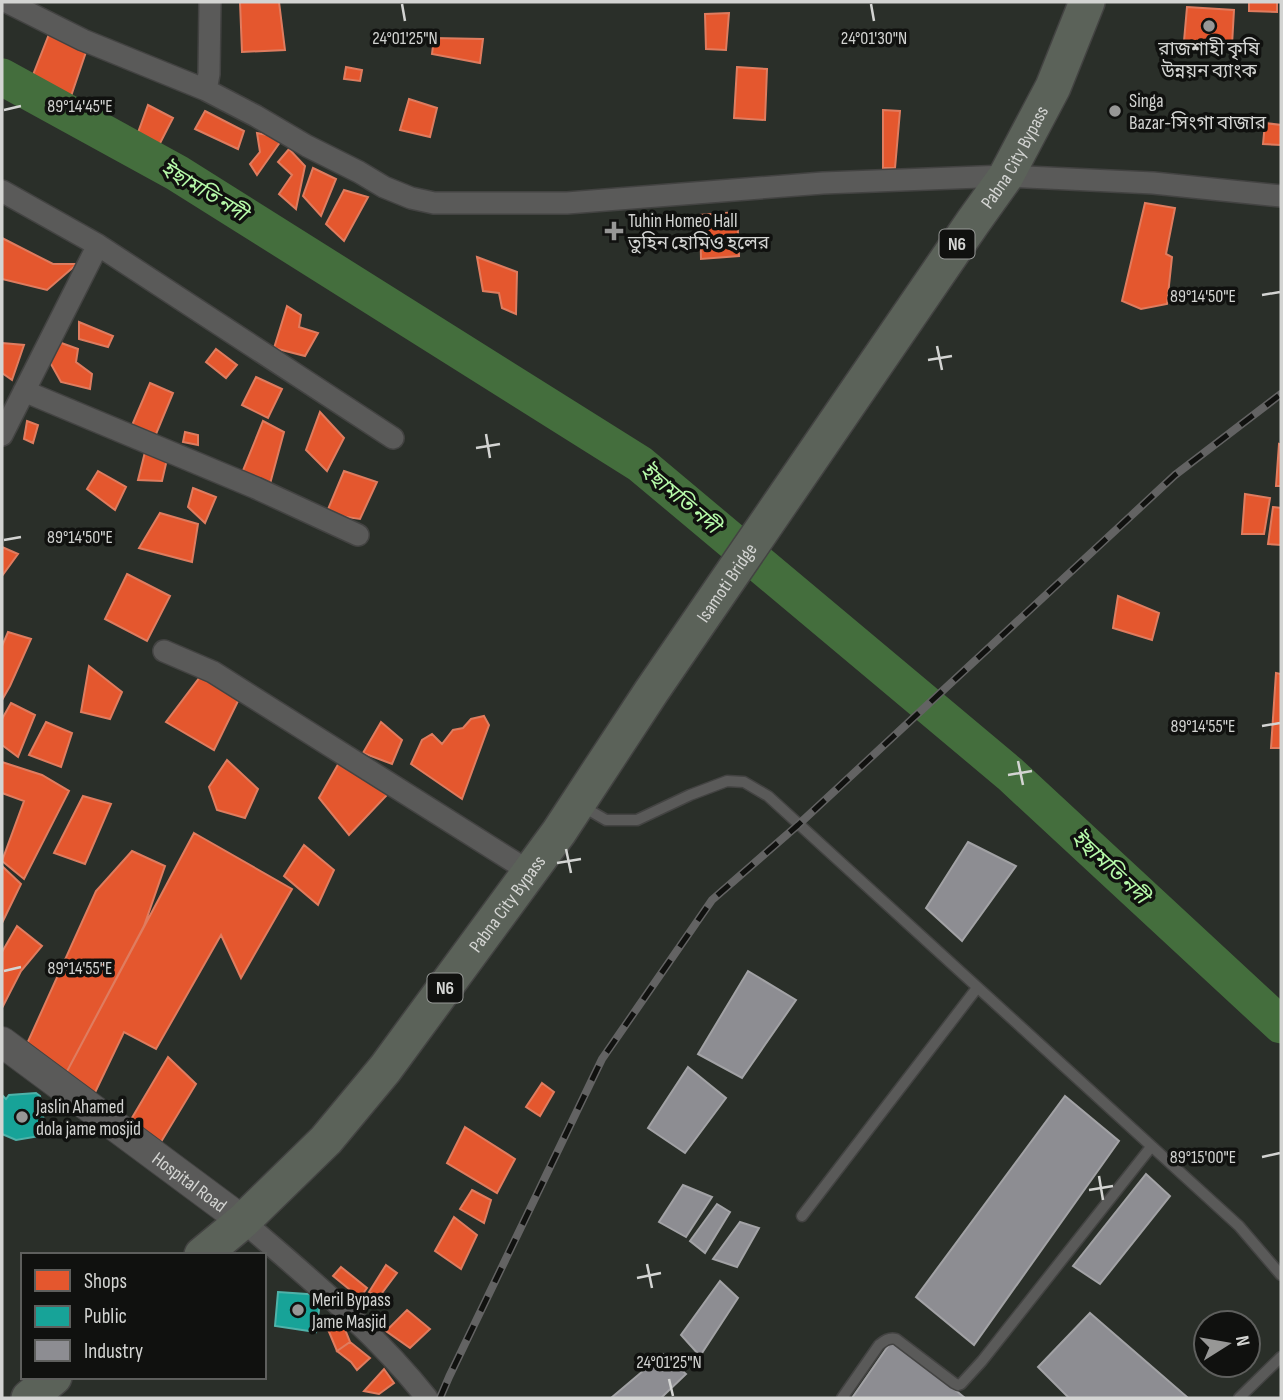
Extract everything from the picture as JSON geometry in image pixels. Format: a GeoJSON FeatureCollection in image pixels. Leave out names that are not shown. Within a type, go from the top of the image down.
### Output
{"type":"FeatureCollection","features":[{"type":"Feature","properties":{"kind":"highway","name":"Pabna City Bypass"},"geometry":{"type":"LineString","coordinates":[[801,472],[1006,176],[1053,88],[1087,2]]}},
{"type":"Feature","properties":{"kind":"highway","name":"Isamoti Bridge"},"geometry":{"type":"LineString","coordinates":[[651,692],[801,472]]}},
{"type":"Feature","properties":{"kind":"highway","name":"Pabna City Bypass"},"geometry":{"type":"LineString","coordinates":[[204,1253],[243,1221],[326,1140],[385,1069],[578,804],[651,692]]}},
{"type":"Feature","properties":{"kind":"highway"},"geometry":{"type":"LineString","coordinates":[[29,1398],[52,1379]]}},
{"type":"Feature","properties":{"kind":"main road","name":"Hospital Road"},"geometry":{"type":"LineString","coordinates":[[2,1042],[243,1221]]}},
{"type":"Feature","properties":{"kind":"street"},"geometry":{"type":"LineString","coordinates":[[6,2],[83,40],[206,90],[384,187],[411,198],[434,203],[567,203],[823,183],[1006,176],[1153,183],[1281,196]]}},
{"type":"Feature","properties":{"kind":"street"},"geometry":{"type":"LineString","coordinates":[[206,90],[209,75],[210,2]]}},
{"type":"Feature","properties":{"kind":"street"},"geometry":{"type":"LineString","coordinates":[[2,191],[98,245],[393,438]]}},
{"type":"Feature","properties":{"kind":"street"},"geometry":{"type":"LineString","coordinates":[[2,435],[98,245]]}},
{"type":"Feature","properties":{"kind":"street"},"geometry":{"type":"LineString","coordinates":[[24,391],[256,488],[358,535]]}},
{"type":"Feature","properties":{"kind":"street"},"geometry":{"type":"LineString","coordinates":[[164,651],[213,672],[530,872]]}},
{"type":"Feature","properties":{"kind":"street"},"geometry":{"type":"LineString","coordinates":[[243,1221],[350,1314],[427,1398]]}},
{"type":"Feature","properties":{"kind":"lane"},"geometry":{"type":"LineString","coordinates":[[578,804],[606,820],[637,820],[727,781],[744,782],[768,796],[1239,1226],[1281,1275]]}},
{"type":"Feature","properties":{"kind":"lane"},"geometry":{"type":"LineString","coordinates":[[802,1216],[977,988]]}},
{"type":"Feature","properties":{"kind":"lane"},"geometry":{"type":"LineString","coordinates":[[842,1398],[879,1345],[892,1339],[896,1339],[954,1383],[961,1384],[982,1362],[1151,1147]]}},
{"type":"Feature","properties":{"kind":"lane"},"geometry":{"type":"LineString","coordinates":[[1239,1398],[1281,1357]]}},
{"type":"Feature","properties":{"kind":"shaded area"},"geometry":{"type":"Polygon","coordinates":[[[2,2],[1281,2],[1281,1398],[2,1398],[2,2]]]}},
{"type":"Feature","properties":{"kind":"building: Shops"},"geometry":{"type":"Polygon","coordinates":[[[240,2],[279,2],[285,50],[242,52],[240,2]]]}},
{"type":"Feature","properties":{"kind":"building: Shops"},"geometry":{"type":"Polygon","coordinates":[[[1249,2],[1277,2],[1277,12],[1249,11],[1249,2]]]}},
{"type":"Feature","properties":{"kind":"building: Shops","name":"রাজশাহী কৃষি উন্নয়ন ব্যাংক"},"geometry":{"type":"Polygon","coordinates":[[[1187,7],[1234,10],[1232,45],[1184,41],[1187,7]]]}},
{"type":"Feature","properties":{"kind":"building: Shops"},"geometry":{"type":"Polygon","coordinates":[[[729,13],[726,50],[706,49],[705,14],[729,13]]]}},
{"type":"Feature","properties":{"kind":"building: Shops"},"geometry":{"type":"Polygon","coordinates":[[[51,29],[88,46],[68,105],[29,85],[51,29]]]}},
{"type":"Feature","properties":{"kind":"building: Shops"},"geometry":{"type":"Polygon","coordinates":[[[434,38],[483,39],[480,63],[432,54],[434,38]]]}},
{"type":"Feature","properties":{"kind":"building: Shops"},"geometry":{"type":"Polygon","coordinates":[[[346,67],[362,70],[360,81],[344,79],[346,67]]]}},
{"type":"Feature","properties":{"kind":"building: Shops"},"geometry":{"type":"Polygon","coordinates":[[[737,67],[767,69],[765,120],[734,118],[737,67]]]}},
{"type":"Feature","properties":{"kind":"building: Shops"},"geometry":{"type":"Polygon","coordinates":[[[409,99],[437,108],[430,137],[400,130],[409,99]]]}},
{"type":"Feature","properties":{"kind":"building: Shops"},"geometry":{"type":"Polygon","coordinates":[[[148,105],[173,118],[156,151],[136,138],[148,105]]]}},
{"type":"Feature","properties":{"kind":"building: Shops"},"geometry":{"type":"Polygon","coordinates":[[[883,110],[900,111],[895,168],[883,168],[883,110]]]}},
{"type":"Feature","properties":{"kind":"building: Shops"},"geometry":{"type":"Polygon","coordinates":[[[205,111],[244,131],[238,149],[195,129],[205,111]]]}},
{"type":"Feature","properties":{"kind":"building: Shops"},"geometry":{"type":"Polygon","coordinates":[[[1265,123],[1281,125],[1281,145],[1263,144],[1265,123]]]}},
{"type":"Feature","properties":{"kind":"building: Shops"},"geometry":{"type":"Polygon","coordinates":[[[257,133],[283,138],[257,175],[250,164],[260,152],[257,133]]]}},
{"type":"Feature","properties":{"kind":"building: Shops"},"geometry":{"type":"Polygon","coordinates":[[[289,149],[305,166],[296,209],[279,194],[292,175],[278,162],[289,149]]]}},
{"type":"Feature","properties":{"kind":"building: Shops"},"geometry":{"type":"Polygon","coordinates":[[[313,168],[336,179],[321,216],[303,196],[313,168]]]}},
{"type":"Feature","properties":{"kind":"building: Shops"},"geometry":{"type":"Polygon","coordinates":[[[344,190],[368,197],[344,241],[326,224],[344,190]]]}},
{"type":"Feature","properties":{"kind":"building: Shops"},"geometry":{"type":"Polygon","coordinates":[[[1145,203],[1175,208],[1166,254],[1172,257],[1167,304],[1141,309],[1122,301],[1145,203]]]}},
{"type":"Feature","properties":{"kind":"building: Shops"},"geometry":{"type":"Polygon","coordinates":[[[737,212],[739,256],[701,259],[700,215],[737,212]]]}},
{"type":"Feature","properties":{"kind":"building: Shops"},"geometry":{"type":"Polygon","coordinates":[[[2,238],[53,264],[77,264],[47,290],[2,279],[2,238]]]}},
{"type":"Feature","properties":{"kind":"building: Shops"},"geometry":{"type":"Polygon","coordinates":[[[477,257],[517,272],[516,314],[502,308],[499,293],[483,291],[477,257]]]}},
{"type":"Feature","properties":{"kind":"building: Shops"},"geometry":{"type":"Polygon","coordinates":[[[287,306],[301,315],[299,327],[318,333],[305,356],[274,348],[287,306]]]}},
{"type":"Feature","properties":{"kind":"building: Shops"},"geometry":{"type":"Polygon","coordinates":[[[79,322],[113,336],[108,347],[79,339],[79,322]]]}},
{"type":"Feature","properties":{"kind":"building: Shops"},"geometry":{"type":"Polygon","coordinates":[[[53,340],[78,349],[76,362],[92,374],[90,389],[61,382],[47,357],[53,340]]]}},
{"type":"Feature","properties":{"kind":"building: Shops"},"geometry":{"type":"Polygon","coordinates":[[[2,343],[24,345],[12,380],[2,373],[2,343]]]}},
{"type":"Feature","properties":{"kind":"building: Shops"},"geometry":{"type":"Polygon","coordinates":[[[216,349],[237,365],[226,378],[206,362],[216,349]]]}},
{"type":"Feature","properties":{"kind":"building: Shops"},"geometry":{"type":"Polygon","coordinates":[[[256,377],[282,389],[268,418],[242,405],[256,377]]]}},
{"type":"Feature","properties":{"kind":"building: Shops"},"geometry":{"type":"Polygon","coordinates":[[[150,383],[173,393],[154,439],[130,430],[150,383]]]}},
{"type":"Feature","properties":{"kind":"building: Shops"},"geometry":{"type":"Polygon","coordinates":[[[320,412],[344,438],[327,471],[306,450],[320,412]]]}},
{"type":"Feature","properties":{"kind":"building: Shops"},"geometry":{"type":"Polygon","coordinates":[[[27,421],[38,425],[33,443],[24,439],[27,421]]]}},
{"type":"Feature","properties":{"kind":"building: Shops"},"geometry":{"type":"Polygon","coordinates":[[[263,421],[284,432],[270,484],[242,473],[263,421]]]}},
{"type":"Feature","properties":{"kind":"building: Shops"},"geometry":{"type":"Polygon","coordinates":[[[185,432],[198,435],[198,445],[183,442],[185,432]]]}},
{"type":"Feature","properties":{"kind":"building: Shops"},"geometry":{"type":"Polygon","coordinates":[[[1279,444],[1281,486],[1276,486],[1279,444]]]}},
{"type":"Feature","properties":{"kind":"building: Shops"},"geometry":{"type":"Polygon","coordinates":[[[146,448],[168,455],[162,481],[138,480],[146,448]]]}},
{"type":"Feature","properties":{"kind":"building: Shops"},"geometry":{"type":"Polygon","coordinates":[[[98,471],[126,487],[115,510],[87,489],[98,471]]]}},
{"type":"Feature","properties":{"kind":"building: Shops"},"geometry":{"type":"Polygon","coordinates":[[[344,471],[377,482],[360,519],[326,514],[344,471]]]}},
{"type":"Feature","properties":{"kind":"building: Shops"},"geometry":{"type":"Polygon","coordinates":[[[193,488],[216,497],[205,523],[188,507],[193,488]]]}},
{"type":"Feature","properties":{"kind":"building: Shops"},"geometry":{"type":"Polygon","coordinates":[[[1245,494],[1270,498],[1264,534],[1242,534],[1245,494]]]}},
{"type":"Feature","properties":{"kind":"building: Shops"},"geometry":{"type":"Polygon","coordinates":[[[1273,507],[1281,508],[1281,545],[1268,544],[1273,507]]]}},
{"type":"Feature","properties":{"kind":"building: Shops"},"geometry":{"type":"Polygon","coordinates":[[[160,513],[198,524],[192,562],[139,548],[160,513]]]}},
{"type":"Feature","properties":{"kind":"building: Shops"},"geometry":{"type":"Polygon","coordinates":[[[2,547],[18,554],[2,576],[2,547]]]}},
{"type":"Feature","properties":{"kind":"building: Shops"},"geometry":{"type":"Polygon","coordinates":[[[127,574],[170,596],[147,641],[105,619],[127,574]]]}},
{"type":"Feature","properties":{"kind":"building: Shops"},"geometry":{"type":"Polygon","coordinates":[[[1118,596],[1159,613],[1152,640],[1113,628],[1118,596]]]}},
{"type":"Feature","properties":{"kind":"building: Shops"},"geometry":{"type":"Polygon","coordinates":[[[8,632],[31,639],[2,700],[2,646],[8,632]]]}},
{"type":"Feature","properties":{"kind":"building: Shops"},"geometry":{"type":"Polygon","coordinates":[[[89,666],[122,692],[110,719],[81,712],[89,666]]]}},
{"type":"Feature","properties":{"kind":"building: Shops"},"geometry":{"type":"Polygon","coordinates":[[[203,673],[239,699],[214,750],[166,722],[203,673]]]}},
{"type":"Feature","properties":{"kind":"building: Shops"},"geometry":{"type":"Polygon","coordinates":[[[1276,673],[1281,674],[1281,748],[1271,748],[1276,673]]]}},
{"type":"Feature","properties":{"kind":"building: Shops"},"geometry":{"type":"Polygon","coordinates":[[[11,703],[35,715],[18,757],[2,745],[2,719],[11,703]]]}},
{"type":"Feature","properties":{"kind":"building: Shops"},"geometry":{"type":"Polygon","coordinates":[[[484,716],[489,725],[462,799],[411,764],[422,740],[432,734],[442,744],[453,730],[463,728],[471,719],[484,716]]]}},
{"type":"Feature","properties":{"kind":"building: Shops"},"geometry":{"type":"Polygon","coordinates":[[[46,722],[72,733],[61,767],[29,755],[46,722]]]}},
{"type":"Feature","properties":{"kind":"building: Shops"},"geometry":{"type":"Polygon","coordinates":[[[381,722],[402,740],[392,764],[363,753],[381,722]]]}},
{"type":"Feature","properties":{"kind":"building: Shops"},"geometry":{"type":"Polygon","coordinates":[[[227,760],[258,789],[245,818],[217,810],[209,787],[227,760]]]}},
{"type":"Feature","properties":{"kind":"building: Shops"},"geometry":{"type":"Polygon","coordinates":[[[340,761],[387,795],[349,835],[319,798],[340,761]]]}},
{"type":"Feature","properties":{"kind":"building: Shops"},"geometry":{"type":"Polygon","coordinates":[[[2,762],[42,775],[69,791],[24,879],[2,861],[24,801],[2,793],[2,762]]]}},
{"type":"Feature","properties":{"kind":"building: Shops"},"geometry":{"type":"Polygon","coordinates":[[[83,796],[111,804],[85,864],[54,853],[83,796]]]}},
{"type":"Feature","properties":{"kind":"building: Shops"},"geometry":{"type":"Polygon","coordinates":[[[194,833],[292,889],[241,978],[221,935],[156,1049],[124,1032],[90,1103],[64,1077],[194,833]]]}},
{"type":"Feature","properties":{"kind":"building: Shops"},"geometry":{"type":"Polygon","coordinates":[[[304,845],[334,870],[318,905],[284,876],[304,845]]]}},
{"type":"Feature","properties":{"kind":"building: Shops"},"geometry":{"type":"Polygon","coordinates":[[[132,851],[165,866],[144,926],[64,1077],[26,1046],[96,891],[132,851]]]}},
{"type":"Feature","properties":{"kind":"building: Shops"},"geometry":{"type":"Polygon","coordinates":[[[2,866],[21,884],[2,923],[2,866]]]}},
{"type":"Feature","properties":{"kind":"building: Shops"},"geometry":{"type":"Polygon","coordinates":[[[17,926],[42,946],[21,971],[2,1008],[2,952],[17,926]]]}},
{"type":"Feature","properties":{"kind":"building: Shops"},"geometry":{"type":"Polygon","coordinates":[[[168,1057],[196,1084],[158,1147],[126,1128],[168,1057]]]}},
{"type":"Feature","properties":{"kind":"building: Shops"},"geometry":{"type":"Polygon","coordinates":[[[542,1083],[554,1092],[540,1116],[526,1107],[542,1083]]]}},
{"type":"Feature","properties":{"kind":"building: Shops"},"geometry":{"type":"Polygon","coordinates":[[[465,1127],[515,1159],[497,1193],[447,1163],[465,1127]]]}},
{"type":"Feature","properties":{"kind":"building: Shops"},"geometry":{"type":"Polygon","coordinates":[[[472,1190],[491,1200],[484,1223],[460,1209],[472,1190]]]}},
{"type":"Feature","properties":{"kind":"building: Shops"},"geometry":{"type":"Polygon","coordinates":[[[454,1217],[477,1235],[461,1269],[435,1251],[454,1217]]]}},
{"type":"Feature","properties":{"kind":"building: Shops"},"geometry":{"type":"Polygon","coordinates":[[[386,1265],[397,1273],[379,1297],[369,1292],[386,1265]]]}},
{"type":"Feature","properties":{"kind":"building: Shops"},"geometry":{"type":"Polygon","coordinates":[[[341,1267],[367,1288],[360,1298],[333,1276],[341,1267]]]}},
{"type":"Feature","properties":{"kind":"building: Shops"},"geometry":{"type":"Polygon","coordinates":[[[407,1310],[430,1329],[410,1348],[386,1331],[407,1310]]]}},
{"type":"Feature","properties":{"kind":"building: Shops"},"geometry":{"type":"Polygon","coordinates":[[[340,1317],[350,1342],[337,1351],[327,1327],[340,1317]]]}},
{"type":"Feature","properties":{"kind":"building: Shops"},"geometry":{"type":"Polygon","coordinates":[[[350,1342],[370,1358],[357,1370],[337,1351],[350,1342]]]}},
{"type":"Feature","properties":{"kind":"building: Shops"},"geometry":{"type":"Polygon","coordinates":[[[384,1369],[394,1383],[379,1394],[364,1391],[384,1369]]]}},
{"type":"Feature","properties":{"kind":"building: Public","name":"Jaslin Ahamed dola jame mosjid"},"geometry":{"type":"Polygon","coordinates":[[[36,1093],[40,1096],[46,1135],[16,1140],[2,1134],[2,1095],[6,1099],[9,1095],[36,1093]]]}},
{"type":"Feature","properties":{"kind":"building: Public","name":"Meril Bypass Jame Masjid"},"geometry":{"type":"Polygon","coordinates":[[[278,1292],[321,1295],[316,1332],[275,1326],[278,1292]]]}},
{"type":"Feature","properties":{"kind":"building: Industry"},"geometry":{"type":"Polygon","coordinates":[[[968,842],[1016,866],[962,941],[926,908],[968,842]]]}},
{"type":"Feature","properties":{"kind":"building: Industry"},"geometry":{"type":"Polygon","coordinates":[[[748,971],[796,1000],[742,1078],[698,1054],[748,971]]]}},
{"type":"Feature","properties":{"kind":"building: Industry"},"geometry":{"type":"Polygon","coordinates":[[[688,1067],[726,1098],[685,1153],[648,1128],[688,1067]]]}},
{"type":"Feature","properties":{"kind":"building: Industry"},"geometry":{"type":"Polygon","coordinates":[[[1065,1096],[1119,1141],[974,1345],[916,1297],[1065,1096]]]}},
{"type":"Feature","properties":{"kind":"building: Industry"},"geometry":{"type":"Polygon","coordinates":[[[1146,1174],[1170,1196],[1100,1284],[1073,1266],[1146,1174]]]}},
{"type":"Feature","properties":{"kind":"building: Industry"},"geometry":{"type":"Polygon","coordinates":[[[683,1185],[712,1197],[686,1237],[659,1222],[683,1185]]]}},
{"type":"Feature","properties":{"kind":"building: Industry"},"geometry":{"type":"Polygon","coordinates":[[[717,1204],[730,1212],[705,1253],[690,1241],[717,1204]]]}},
{"type":"Feature","properties":{"kind":"building: Industry"},"geometry":{"type":"Polygon","coordinates":[[[740,1222],[759,1228],[737,1267],[713,1259],[740,1222]]]}},
{"type":"Feature","properties":{"kind":"building: Industry"},"geometry":{"type":"Polygon","coordinates":[[[720,1281],[738,1298],[700,1356],[681,1335],[720,1281]]]}},
{"type":"Feature","properties":{"kind":"building: Industry"},"geometry":{"type":"Polygon","coordinates":[[[1090,1313],[1187,1397],[1069,1398],[1038,1367],[1090,1313]]]}},
{"type":"Feature","properties":{"kind":"building: Industry"},"geometry":{"type":"Polygon","coordinates":[[[893,1339],[965,1398],[852,1398],[893,1339]]]}},
{"type":"Feature","properties":{"kind":"building: Industry"},"geometry":{"type":"Polygon","coordinates":[[[663,1354],[686,1374],[661,1398],[611,1398],[663,1354]]]}},
{"type":"Feature","properties":{"kind":"waterway","name":"ইছামতি নদী"},"geometry":{"type":"LineString","coordinates":[[2,77],[177,173],[640,464],[1010,774],[1281,1025]]}},
{"type":"Feature","properties":{"kind":"railway"},"geometry":{"type":"LineString","coordinates":[[440,1398],[602,1059],[712,900],[798,825],[1175,475],[1281,394]]}},
{"type":"Feature","properties":{"kind":"place","name":"রাজশাহী কৃষি উন্নয়ন ব্যাংক"},"geometry":{"type":"Point","coordinates":[1209,26]}},
{"type":"Feature","properties":{"kind":"place","name":"Singa Bazar-সিংগা বাজার"},"geometry":{"type":"Point","coordinates":[1115,111]}},
{"type":"Feature","properties":{"kind":"place","name":"Tuhin Homeo Hall তুহিন হোমিও হলের"},"geometry":{"type":"Point","coordinates":[614,231]}},
{"type":"Feature","properties":{"kind":"place","name":"Jaslin Ahamed dola jame mosjid"},"geometry":{"type":"Point","coordinates":[22,1117]}},
{"type":"Feature","properties":{"kind":"place","name":"Meril Bypass Jame Masjid"},"geometry":{"type":"Point","coordinates":[298,1310]}}]}
